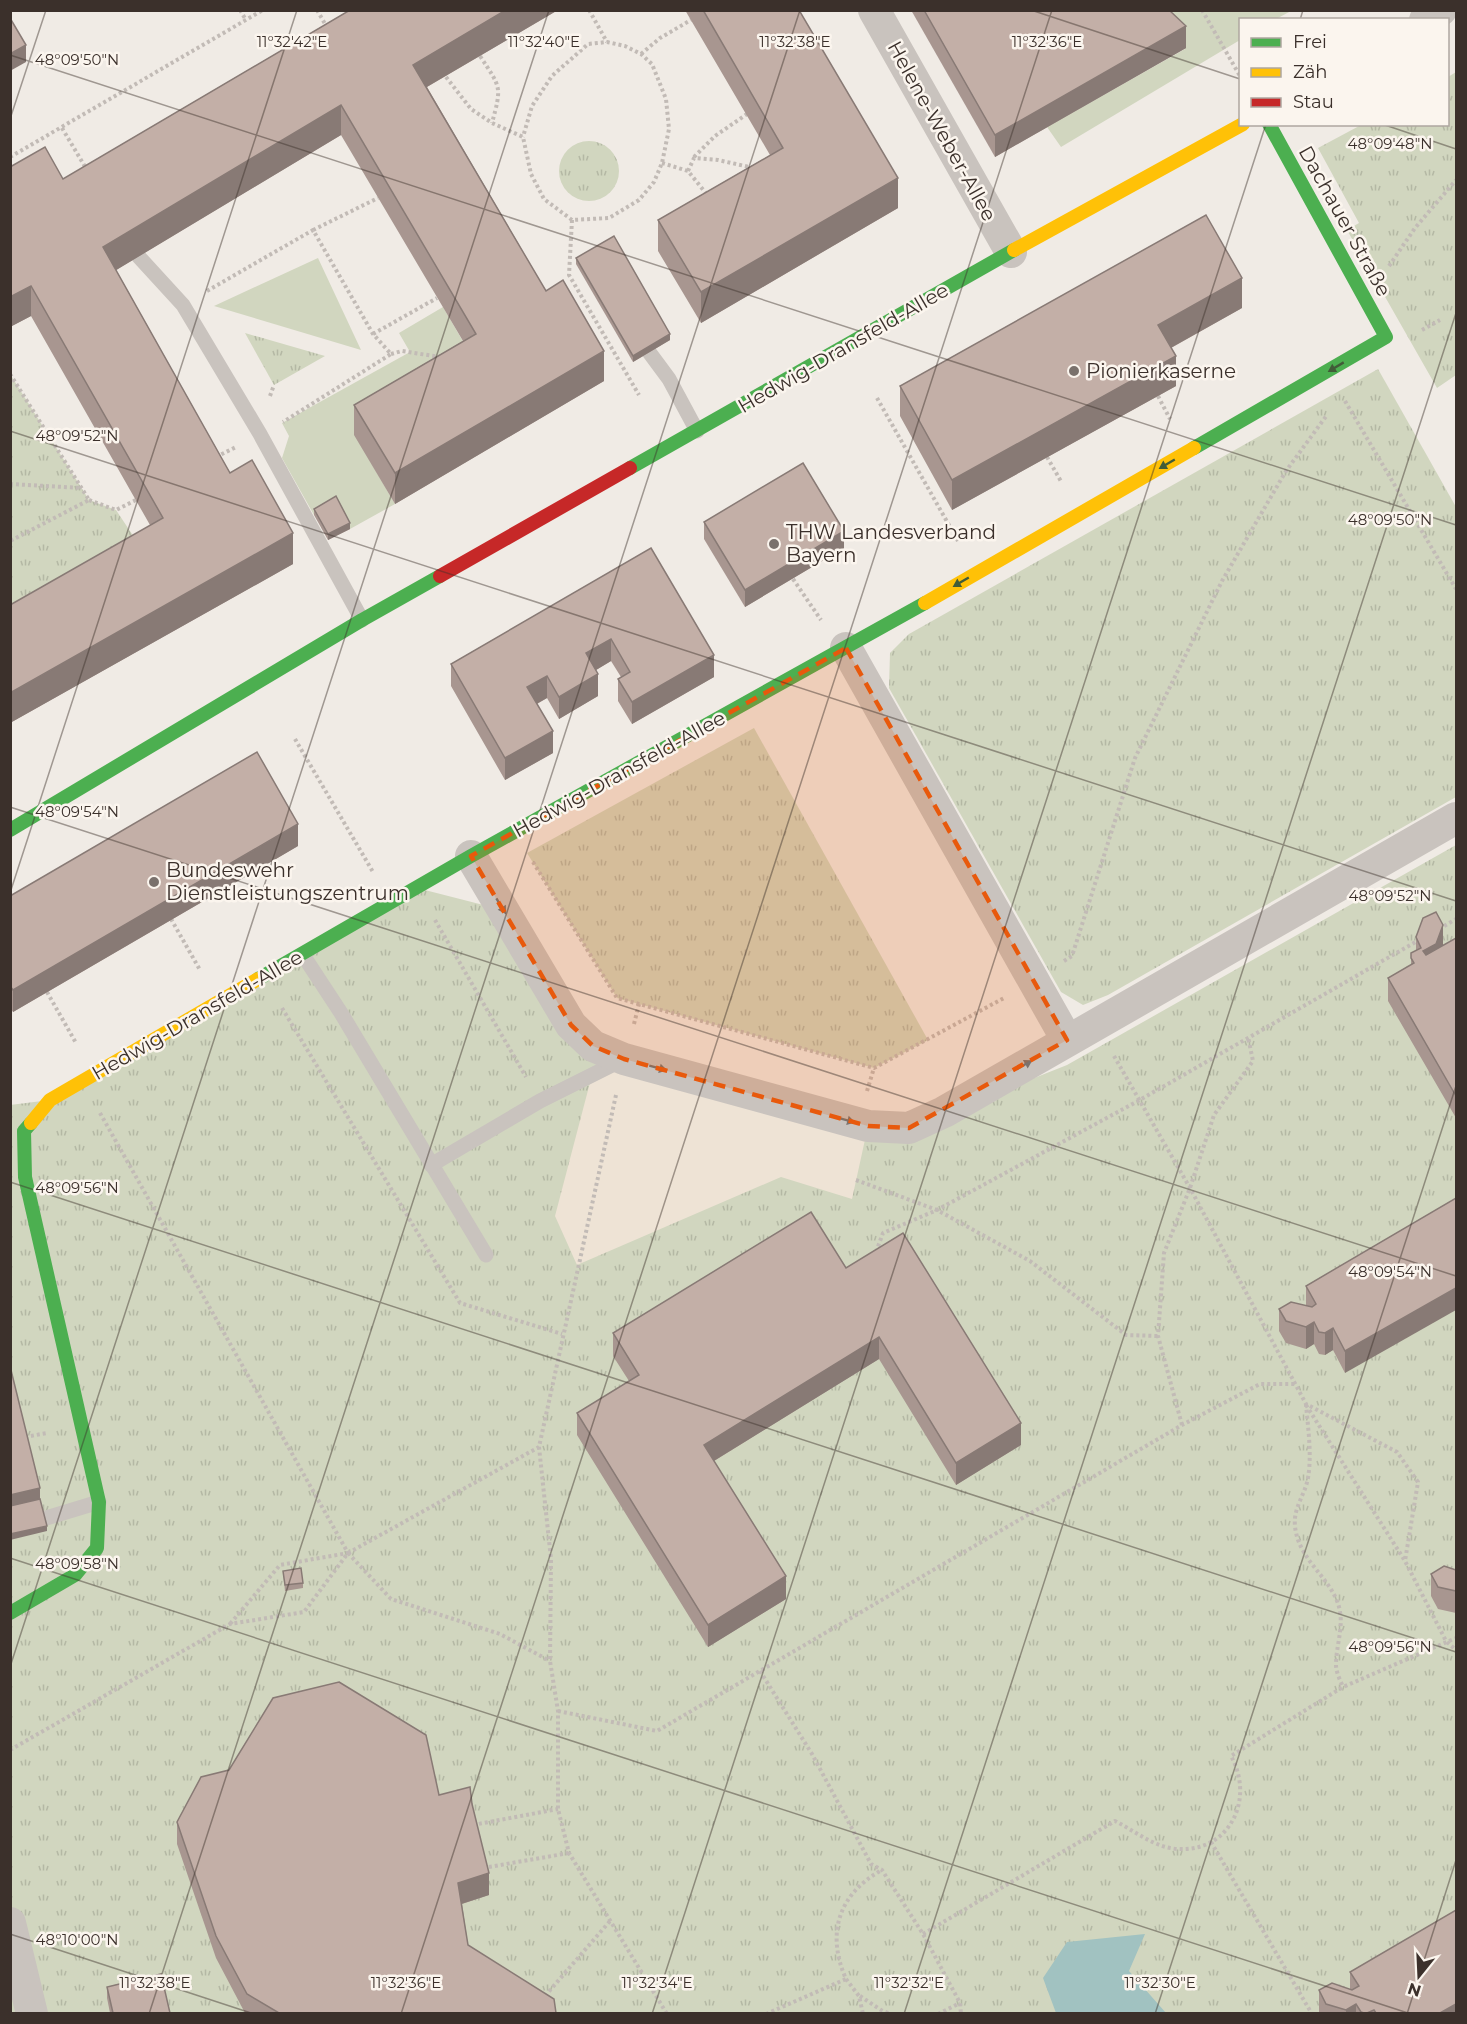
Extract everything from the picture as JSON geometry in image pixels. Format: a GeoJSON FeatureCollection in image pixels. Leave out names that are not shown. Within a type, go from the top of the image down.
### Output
{"type":"FeatureCollection","features":[{"type":"Feature","properties":{"kind":"street","name":"Helene-Weber-Allee"},"geometry":{"type":"LineString","coordinates":[[874,10],[1011,252]]}},
{"type":"Feature","properties":{"kind":"street"},"geometry":{"type":"LineString","coordinates":[[1428,18],[1441,10]]}},
{"type":"Feature","properties":{"kind":"street","name":"Hedwig-Dransfeld-Allee"},"geometry":{"type":"LineString","coordinates":[[13,824],[362,620],[1011,252],[1239,126]]}},
{"type":"Feature","properties":{"kind":"street","name":"Dachauer Straße"},"geometry":{"type":"LineString","coordinates":[[1270,126],[1386,337]]}},
{"type":"Feature","properties":{"kind":"street","name":"Hedwig-Dransfeld-Allee"},"geometry":{"type":"LineString","coordinates":[[10,1613],[75,1575],[97,1548],[99,1502],[25,1177],[24,1131],[50,1100],[515,831],[836,638],[1334,369],[1386,337]]}},
{"type":"Feature","properties":{"kind":"street"},"geometry":{"type":"LineString","coordinates":[[836,638],[1067,1040]]}},
{"type":"Feature","properties":{"kind":"street"},"geometry":{"type":"LineString","coordinates":[[471,856],[571,1025],[593,1046],[624,1059],[868,1126],[909,1128],[944,1112],[1456,818]]}},
{"type":"Feature","properties":{"kind":"street"},"geometry":{"type":"LineString","coordinates":[[10,1923],[32,2013]]}},
{"type":"Feature","properties":{"kind":"lane"},"geometry":{"type":"LineString","coordinates":[[138,257],[183,305],[260,434],[362,620]]}},
{"type":"Feature","properties":{"kind":"lane"},"geometry":{"type":"LineString","coordinates":[[649,352],[669,379],[698,431]]}},
{"type":"Feature","properties":{"kind":"lane"},"geometry":{"type":"LineString","coordinates":[[303,955],[486,1255]]}},
{"type":"Feature","properties":{"kind":"lane"},"geometry":{"type":"LineString","coordinates":[[431,1164],[540,1101],[624,1059]]}},
{"type":"Feature","properties":{"kind":"lane"},"geometry":{"type":"LineString","coordinates":[[44,1519],[99,1502]]}},
{"type":"Feature","properties":{"kind":"path"},"geometry":{"type":"LineString","coordinates":[[240,10],[246,21]]}},
{"type":"Feature","properties":{"kind":"path"},"geometry":{"type":"LineString","coordinates":[[10,157],[263,10]]}},
{"type":"Feature","properties":{"kind":"path"},"geometry":{"type":"LineString","coordinates":[[317,10],[334,38]]}},
{"type":"Feature","properties":{"kind":"path"},"geometry":{"type":"LineString","coordinates":[[589,10],[607,42]]}},
{"type":"Feature","properties":{"kind":"path"},"geometry":{"type":"LineString","coordinates":[[1202,10],[1239,74]]}},
{"type":"Feature","properties":{"kind":"path"},"geometry":{"type":"LineString","coordinates":[[641,54],[660,38],[691,20]]}},
{"type":"Feature","properties":{"kind":"path"},"geometry":{"type":"LineString","coordinates":[[607,42],[625,46],[641,54],[652,64],[666,99],[669,129],[662,163],[654,182],[639,200],[609,218],[572,220],[544,199],[531,174],[523,137],[532,106],[552,76],[588,44],[607,42]]}},
{"type":"Feature","properties":{"kind":"path"},"geometry":{"type":"LineString","coordinates":[[480,56],[498,84],[498,100],[492,123]]}},
{"type":"Feature","properties":{"kind":"path"},"geometry":{"type":"LineString","coordinates":[[446,76],[471,109],[492,123],[523,137]]}},
{"type":"Feature","properties":{"kind":"path"},"geometry":{"type":"LineString","coordinates":[[688,171],[694,158],[715,136],[747,114]]}},
{"type":"Feature","properties":{"kind":"path"},"geometry":{"type":"LineString","coordinates":[[62,128],[92,179]]}},
{"type":"Feature","properties":{"kind":"path"},"geometry":{"type":"LineString","coordinates":[[694,158],[736,163],[757,169]]}},
{"type":"Feature","properties":{"kind":"path"},"geometry":{"type":"LineString","coordinates":[[662,163],[688,171],[715,205]]}},
{"type":"Feature","properties":{"kind":"path"},"geometry":{"type":"LineString","coordinates":[[1362,291],[1381,277],[1415,228],[1456,180]]}},
{"type":"Feature","properties":{"kind":"path"},"geometry":{"type":"LineString","coordinates":[[183,305],[313,230],[378,198]]}},
{"type":"Feature","properties":{"kind":"path"},"geometry":{"type":"LineString","coordinates":[[572,220],[568,275],[639,395]]}},
{"type":"Feature","properties":{"kind":"path"},"geometry":{"type":"LineString","coordinates":[[313,230],[373,334],[391,354]]}},
{"type":"Feature","properties":{"kind":"path"},"geometry":{"type":"LineString","coordinates":[[373,334],[437,298]]}},
{"type":"Feature","properties":{"kind":"path"},"geometry":{"type":"LineString","coordinates":[[260,434],[391,354],[402,351],[445,358]]}},
{"type":"Feature","properties":{"kind":"path"},"geometry":{"type":"LineString","coordinates":[[1334,369],[1342,395],[1456,589]]}},
{"type":"Feature","properties":{"kind":"path"},"geometry":{"type":"LineString","coordinates":[[10,374],[89,500],[116,510],[136,500]]}},
{"type":"Feature","properties":{"kind":"path"},"geometry":{"type":"LineString","coordinates":[[515,831],[617,998],[874,1068],[1034,982],[1071,956],[1135,759],[1222,581],[1286,471],[1342,395]]}},
{"type":"Feature","properties":{"kind":"path"},"geometry":{"type":"LineString","coordinates":[[1158,396],[1172,422]]}},
{"type":"Feature","properties":{"kind":"path"},"geometry":{"type":"LineString","coordinates":[[878,398],[963,551]]}},
{"type":"Feature","properties":{"kind":"path"},"geometry":{"type":"LineString","coordinates":[[1047,458],[1067,492]]}},
{"type":"Feature","properties":{"kind":"path"},"geometry":{"type":"LineString","coordinates":[[10,484],[82,488]]}},
{"type":"Feature","properties":{"kind":"path"},"geometry":{"type":"LineString","coordinates":[[10,542],[89,500]]}},
{"type":"Feature","properties":{"kind":"path"},"geometry":{"type":"LineString","coordinates":[[794,579],[836,638]]}},
{"type":"Feature","properties":{"kind":"path"},"geometry":{"type":"LineString","coordinates":[[295,740],[375,876]]}},
{"type":"Feature","properties":{"kind":"path"},"geometry":{"type":"LineString","coordinates":[[417,888],[540,1101]]}},
{"type":"Feature","properties":{"kind":"path"},"geometry":{"type":"LineString","coordinates":[[171,919],[203,975]]}},
{"type":"Feature","properties":{"kind":"path"},"geometry":{"type":"LineString","coordinates":[[1436,931],[1456,919]]}},
{"type":"Feature","properties":{"kind":"path"},"geometry":{"type":"LineString","coordinates":[[875,1255],[883,1233],[937,1210],[1138,1101],[1425,937]]}},
{"type":"Feature","properties":{"kind":"path"},"geometry":{"type":"LineString","coordinates":[[264,977],[460,1303],[562,1334]]}},
{"type":"Feature","properties":{"kind":"path"},"geometry":{"type":"LineString","coordinates":[[47,992],[78,1046]]}},
{"type":"Feature","properties":{"kind":"path"},"geometry":{"type":"LineString","coordinates":[[639,1004],[624,1059],[539,1447],[552,1559],[550,1660],[558,1711],[558,1809],[568,1853],[668,2013]]}},
{"type":"Feature","properties":{"kind":"path"},"geometry":{"type":"LineString","coordinates":[[1097,1023],[1138,1101],[1190,1188],[1306,1404],[1405,1561],[1446,1641],[1456,1650]]}},
{"type":"Feature","properties":{"kind":"path"},"geometry":{"type":"LineString","coordinates":[[1182,1425],[1158,1336],[1164,1253],[1190,1188],[1214,1115],[1253,1062],[1248,1037]]}},
{"type":"Feature","properties":{"kind":"path"},"geometry":{"type":"LineString","coordinates":[[82,1081],[348,1553],[391,1599],[500,1634],[550,1660]]}},
{"type":"Feature","properties":{"kind":"path"},"geometry":{"type":"LineString","coordinates":[[856,1180],[937,1210],[1030,1261],[1126,1335],[1158,1336]]}},
{"type":"Feature","properties":{"kind":"path"},"geometry":{"type":"LineString","coordinates":[[558,1711],[657,1731],[1182,1425],[1260,1384],[1295,1384]]}},
{"type":"Feature","properties":{"kind":"path"},"geometry":{"type":"LineString","coordinates":[[1306,1404],[1397,1452],[1418,1482],[1405,1561]]}},
{"type":"Feature","properties":{"kind":"path"},"geometry":{"type":"LineString","coordinates":[[1306,1404],[1309,1438],[1308,1479],[1297,1505],[1295,1526],[1304,1556],[1324,1579],[1338,1602],[1342,1623],[1336,1667],[1343,1687]]}},
{"type":"Feature","properties":{"kind":"path"},"geometry":{"type":"LineString","coordinates":[[24,1437],[51,1432]]}},
{"type":"Feature","properties":{"kind":"path"},"geometry":{"type":"LineString","coordinates":[[10,1750],[230,1624],[280,1565],[348,1553],[539,1447]]}},
{"type":"Feature","properties":{"kind":"path"},"geometry":{"type":"LineString","coordinates":[[230,1624],[304,1612],[348,1553]]}},
{"type":"Feature","properties":{"kind":"path"},"geometry":{"type":"LineString","coordinates":[[922,1934],[1115,1821],[1159,1846],[1168,1848],[1194,1848],[1211,1842],[1224,1832],[1234,1818],[1240,1803],[1240,1779],[1231,1756],[1343,1687],[1456,1638]]}},
{"type":"Feature","properties":{"kind":"path"},"geometry":{"type":"LineString","coordinates":[[760,1671],[812,1754],[871,1864],[882,1870],[922,1934],[960,2003],[961,2013]]}},
{"type":"Feature","properties":{"kind":"path"},"geometry":{"type":"LineString","coordinates":[[472,1826],[558,1809]]}},
{"type":"Feature","properties":{"kind":"path"},"geometry":{"type":"LineString","coordinates":[[1211,1842],[1312,2013]]}},
{"type":"Feature","properties":{"kind":"path"},"geometry":{"type":"LineString","coordinates":[[482,1868],[568,1853]]}},
{"type":"Feature","properties":{"kind":"path"},"geometry":{"type":"LineString","coordinates":[[882,1870],[865,1879],[848,1899],[837,1929],[837,1948],[846,1979],[859,1996],[880,2010],[890,2013]]}},
{"type":"Feature","properties":{"kind":"path"},"geometry":{"type":"LineString","coordinates":[[543,1999],[610,1921]]}},
{"type":"Feature","properties":{"kind":"path"},"geometry":{"type":"LineString","coordinates":[[766,2013],[846,1979]]}},
{"type":"Feature","properties":{"kind":"path"},"geometry":{"type":"LineString","coordinates":[[859,1996],[863,2013]]}},
{"type":"Feature","properties":{"kind":"path"},"geometry":{"type":"LineString","coordinates":[[938,2013],[960,2003]]}},
{"type":"Feature","properties":{"kind":"highlighted area"},"geometry":{"type":"Polygon","coordinates":[[[846,648],[1067,1040],[909,1128],[868,1126],[624,1059],[593,1046],[571,1025],[471,856],[846,648]]]}},
{"type":"Feature","properties":{"kind":"green space"},"geometry":{"type":"Polygon","coordinates":[[[1145,11],[1291,11],[1278,18],[1239,18],[1239,41],[1061,147],[1047,127],[1185,49],[1145,11]]]}},
{"type":"Feature","properties":{"kind":"green space"},"geometry":{"type":"Polygon","coordinates":[[[1456,72],[1456,375],[1437,388],[1347,230],[1359,223],[1318,148],[1359,126],[1449,126],[1449,76],[1456,72]]]}},
{"type":"Feature","properties":{"kind":"green space"},"geometry":{"type":"Polygon","coordinates":[[[583,141],[595,141],[606,146],[614,154],[619,171],[617,183],[606,196],[595,201],[583,201],[572,196],[564,188],[559,177],[559,165],[564,154],[572,146],[583,141]]]}},
{"type":"Feature","properties":{"kind":"green space"},"geometry":{"type":"Polygon","coordinates":[[[318,258],[361,350],[214,306],[318,258]]]}},
{"type":"Feature","properties":{"kind":"green space"},"geometry":{"type":"Polygon","coordinates":[[[443,307],[476,364],[355,435],[395,504],[350,529],[336,502],[314,515],[282,458],[289,436],[282,423],[410,352],[399,333],[443,307]]]}},
{"type":"Feature","properties":{"kind":"green space"},"geometry":{"type":"Polygon","coordinates":[[[245,333],[325,356],[274,385],[245,333]]]}},
{"type":"Feature","properties":{"kind":"green space"},"geometry":{"type":"Polygon","coordinates":[[[1378,369],[1456,507],[1456,797],[1108,995],[1083,1005],[1061,992],[889,688],[890,653],[909,634],[1378,369]]]}},
{"type":"Feature","properties":{"kind":"green space"},"geometry":{"type":"Polygon","coordinates":[[[10,374],[89,500],[116,510],[140,546],[10,622],[10,374]]]}},
{"type":"Feature","properties":{"kind":"green space"},"geometry":{"type":"Polygon","coordinates":[[[754,728],[928,1040],[874,1068],[617,998],[527,853],[754,728]]]}},
{"type":"Feature","properties":{"kind":"green space"},"geometry":{"type":"Polygon","coordinates":[[[1456,845],[1456,2013],[11,2013],[10,1105],[50,1100],[417,888],[503,910],[593,1046],[909,1128],[1067,1065],[1456,845]]]}},
{"type":"Feature","properties":{"kind":"shaded area"},"geometry":{"type":"Polygon","coordinates":[[[624,1059],[868,1126],[852,1199],[781,1177],[577,1265],[555,1216],[592,1075],[624,1059]]]}},
{"type":"Feature","properties":{"kind":"water"},"geometry":{"type":"Polygon","coordinates":[[[1145,1934],[1129,1971],[1166,2013],[1056,2013],[1043,1978],[1067,1942],[1145,1934]]]}},
{"type":"Feature","properties":{"kind":"building"},"geometry":{"type":"Polygon","coordinates":[[[350,10],[506,10],[413,65],[546,291],[563,280],[604,351],[395,473],[354,405],[476,334],[341,105],[103,247],[230,473],[252,460],[293,533],[10,693],[10,605],[163,518],[31,286],[10,297],[10,167],[45,147],[63,179],[350,10]]]}},
{"type":"Feature","properties":{"kind":"building"},"geometry":{"type":"Polygon","coordinates":[[[703,10],[799,10],[898,178],[701,292],[658,220],[783,148],[703,10]]]}},
{"type":"Feature","properties":{"kind":"building"},"geometry":{"type":"Polygon","coordinates":[[[924,10],[1169,10],[1186,26],[995,135],[924,10]]]}},
{"type":"Feature","properties":{"kind":"building"},"geometry":{"type":"Polygon","coordinates":[[[10,18],[26,45],[10,54],[10,18]]]}},
{"type":"Feature","properties":{"kind":"building","name":"Pionierkaserne"},"geometry":{"type":"Polygon","coordinates":[[[1206,215],[1242,278],[1158,325],[1176,356],[952,480],[900,386],[1206,215]]]}},
{"type":"Feature","properties":{"kind":"building"},"geometry":{"type":"Polygon","coordinates":[[[614,236],[670,334],[633,356],[576,258],[614,236]]]}},
{"type":"Feature","properties":{"kind":"building","name":"THW Landesverband Bayern"},"geometry":{"type":"Polygon","coordinates":[[[803,463],[844,531],[745,590],[704,522],[803,463]]]}},
{"type":"Feature","properties":{"kind":"building"},"geometry":{"type":"Polygon","coordinates":[[[336,496],[350,523],[328,534],[314,509],[336,496]]]}},
{"type":"Feature","properties":{"kind":"building"},"geometry":{"type":"Polygon","coordinates":[[[651,548],[714,655],[632,702],[618,679],[630,672],[611,639],[586,653],[598,674],[559,697],[547,676],[527,687],[553,731],[505,758],[451,664],[651,548]]]}},
{"type":"Feature","properties":{"kind":"building","name":"Bundeswehr Dienstleistungszentrum"},"geometry":{"type":"Polygon","coordinates":[[[257,752],[298,824],[13,990],[10,986],[10,896],[257,752]]]}},
{"type":"Feature","properties":{"kind":"building"},"geometry":{"type":"Polygon","coordinates":[[[1436,912],[1443,925],[1436,944],[1423,951],[1426,955],[1456,938],[1456,1096],[1388,978],[1414,963],[1411,953],[1421,948],[1416,937],[1423,918],[1436,912]]]}},
{"type":"Feature","properties":{"kind":"building"},"geometry":{"type":"Polygon","coordinates":[[[1456,1198],[1456,1288],[1345,1351],[1333,1328],[1325,1333],[1319,1332],[1314,1322],[1306,1327],[1286,1321],[1279,1309],[1291,1302],[1312,1307],[1316,1304],[1306,1286],[1456,1198]]]}},
{"type":"Feature","properties":{"kind":"building"},"geometry":{"type":"Polygon","coordinates":[[[811,1212],[846,1268],[903,1233],[1021,1423],[956,1463],[879,1337],[704,1445],[786,1576],[708,1625],[577,1413],[639,1375],[613,1333],[811,1212]]]}},
{"type":"Feature","properties":{"kind":"building"},"geometry":{"type":"Polygon","coordinates":[[[10,1366],[40,1488],[10,1495],[10,1366]]]}},
{"type":"Feature","properties":{"kind":"building"},"geometry":{"type":"Polygon","coordinates":[[[40,1499],[47,1526],[10,1534],[10,1506],[40,1499]]]}},
{"type":"Feature","properties":{"kind":"building"},"geometry":{"type":"Polygon","coordinates":[[[1444,1566],[1456,1570],[1456,1591],[1438,1587],[1431,1574],[1444,1566]]]}},
{"type":"Feature","properties":{"kind":"building"},"geometry":{"type":"Polygon","coordinates":[[[301,1568],[303,1583],[285,1585],[283,1571],[301,1568]]]}},
{"type":"Feature","properties":{"kind":"building"},"geometry":{"type":"Polygon","coordinates":[[[339,1682],[426,1735],[439,1795],[470,1787],[489,1873],[458,1883],[468,1945],[554,1999],[556,2013],[279,2013],[247,1994],[216,1936],[177,1822],[201,1777],[229,1770],[273,1698],[339,1682]]]}},
{"type":"Feature","properties":{"kind":"building"},"geometry":{"type":"Polygon","coordinates":[[[1456,1910],[1456,2004],[1440,2013],[1376,2013],[1374,2010],[1364,2013],[1356,2004],[1346,2010],[1326,2004],[1319,1990],[1332,1983],[1352,1990],[1359,1986],[1350,1972],[1456,1910]]]}},
{"type":"Feature","properties":{"kind":"building"},"geometry":{"type":"Polygon","coordinates":[[[161,1974],[170,2013],[113,2013],[107,1987],[161,1974]]]}},
{"type":"Feature","properties":{"kind":"traffic: fast"},"geometry":{"type":"LineString","coordinates":[[1194,448],[1386,337],[1270,126]]}},
{"type":"Feature","properties":{"kind":"traffic: fast"},"geometry":{"type":"LineString","coordinates":[[630,468],[1014,250]]}},
{"type":"Feature","properties":{"kind":"traffic: fast"},"geometry":{"type":"LineString","coordinates":[[10,830],[440,576]]}},
{"type":"Feature","properties":{"kind":"traffic: fast"},"geometry":{"type":"LineString","coordinates":[[258,979],[471,856],[925,603]]}},
{"type":"Feature","properties":{"kind":"traffic: fast"},"geometry":{"type":"LineString","coordinates":[[10,1613],[75,1575],[97,1548],[99,1502],[25,1177],[24,1131],[31,1123]]}},
{"type":"Feature","properties":{"kind":"traffic: slow"},"geometry":{"type":"LineString","coordinates":[[1014,250],[1239,126]]}},
{"type":"Feature","properties":{"kind":"traffic: slow"},"geometry":{"type":"LineString","coordinates":[[925,603],[1194,448]]}},
{"type":"Feature","properties":{"kind":"traffic: slow"},"geometry":{"type":"LineString","coordinates":[[31,1123],[50,1100],[258,979]]}},
{"type":"Feature","properties":{"kind":"traffic: jam"},"geometry":{"type":"LineString","coordinates":[[440,576],[630,468]]}},
{"type":"Feature","properties":{"kind":"place","name":"Pionierkaserne"},"geometry":{"type":"Point","coordinates":[1074,371]}},
{"type":"Feature","properties":{"kind":"place","name":"THW Landesverband Bayern"},"geometry":{"type":"Point","coordinates":[774,544]}},
{"type":"Feature","properties":{"kind":"place","name":"Bundeswehr Dienstleistungszentrum"},"geometry":{"type":"Point","coordinates":[154,882]}}]}
